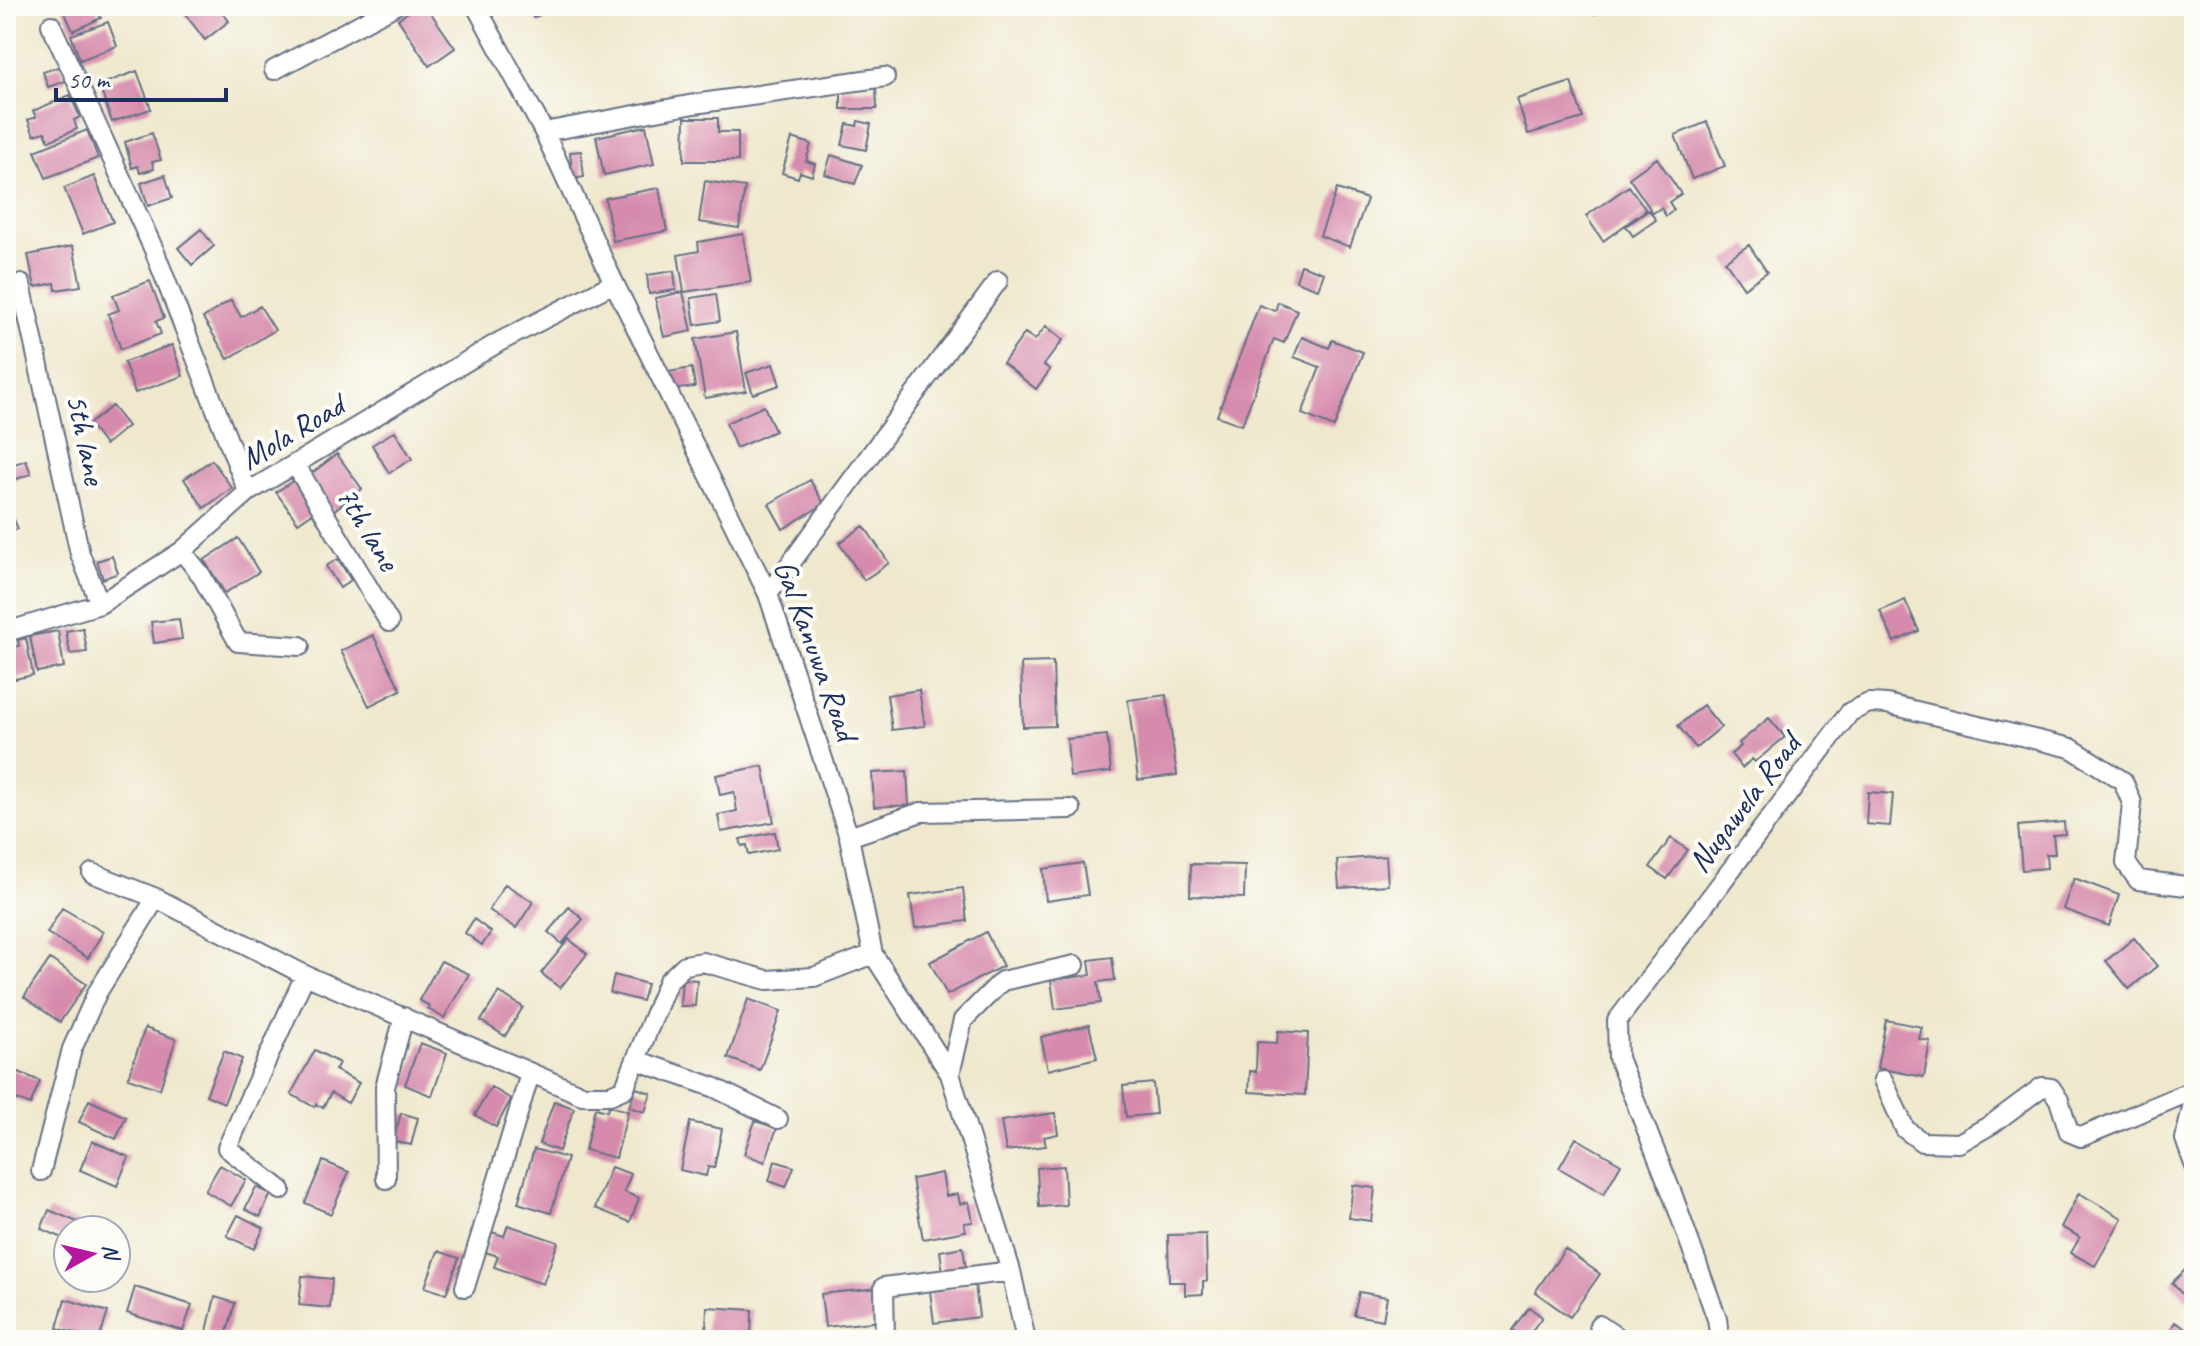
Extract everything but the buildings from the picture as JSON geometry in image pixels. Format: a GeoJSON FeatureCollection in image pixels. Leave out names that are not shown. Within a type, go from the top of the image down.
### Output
{"type":"FeatureCollection","features":[{"type":"Feature","properties":{"kind":"street"},"geometry":{"type":"LineString","coordinates":[[274,70],[394,6]]}},
{"type":"Feature","properties":{"kind":"street","name":"Gal Kanuwa Road"},"geometry":{"type":"LineString","coordinates":[[476,6],[544,132],[614,283],[768,594],[849,837],[873,954],[950,1074],[1011,1271],[1026,1340]]}},
{"type":"Feature","properties":{"kind":"street"},"geometry":{"type":"LineString","coordinates":[[51,25],[154,250],[248,492]]}},
{"type":"Feature","properties":{"kind":"street"},"geometry":{"type":"LineString","coordinates":[[544,132],[694,104],[885,77]]}},
{"type":"Feature","properties":{"kind":"street"},"geometry":{"type":"LineString","coordinates":[[768,594],[998,281]]}},
{"type":"Feature","properties":{"kind":"street","name":"Mola Road"},"geometry":{"type":"LineString","coordinates":[[6,632],[100,604],[182,551],[248,492],[499,342],[614,283]]}},
{"type":"Feature","properties":{"kind":"street","name":"5th lane"},"geometry":{"type":"LineString","coordinates":[[21,284],[80,554],[100,604]]}},
{"type":"Feature","properties":{"kind":"street","name":"7th lane"},"geometry":{"type":"LineString","coordinates":[[295,464],[389,622]]}},
{"type":"Feature","properties":{"kind":"street"},"geometry":{"type":"LineString","coordinates":[[182,551],[201,575],[238,642],[300,646]]}},
{"type":"Feature","properties":{"kind":"street","name":"Nugawela Road"},"geometry":{"type":"LineString","coordinates":[[1720,1340],[1713,1305],[1618,1058],[1617,1021],[1850,712],[1869,703],[1887,704],[2071,748],[2123,781],[2132,803],[2126,863],[2138,880],[2194,887]]}},
{"type":"Feature","properties":{"kind":"street"},"geometry":{"type":"LineString","coordinates":[[849,837],[921,812],[1071,809]]}},
{"type":"Feature","properties":{"kind":"street"},"geometry":{"type":"LineString","coordinates":[[92,873],[156,898],[305,975],[582,1095],[610,1095],[624,1089],[668,981],[685,965],[703,962],[767,980],[814,977],[873,954]]}},
{"type":"Feature","properties":{"kind":"street"},"geometry":{"type":"LineString","coordinates":[[41,1171],[72,1049],[97,993],[156,898]]}},
{"type":"Feature","properties":{"kind":"street"},"geometry":{"type":"LineString","coordinates":[[950,1074],[963,1020],[1002,981],[1075,965]]}},
{"type":"Feature","properties":{"kind":"street"},"geometry":{"type":"LineString","coordinates":[[281,1190],[227,1148],[305,975]]}},
{"type":"Feature","properties":{"kind":"street"},"geometry":{"type":"LineString","coordinates":[[386,1179],[385,1087],[404,1017]]}},
{"type":"Feature","properties":{"kind":"street"},"geometry":{"type":"LineString","coordinates":[[636,1060],[713,1087],[778,1119]]}},
{"type":"Feature","properties":{"kind":"street"},"geometry":{"type":"LineString","coordinates":[[465,1287],[530,1074]]}},
{"type":"Feature","properties":{"kind":"street"},"geometry":{"type":"LineString","coordinates":[[1883,1080],[1905,1129],[1922,1142],[1959,1143],[1992,1124],[2042,1087],[2051,1088],[2059,1100],[2069,1132],[2081,1137],[2194,1090]]}},
{"type":"Feature","properties":{"kind":"street"},"geometry":{"type":"LineString","coordinates":[[2194,1099],[2185,1139],[2194,1164]]}},
{"type":"Feature","properties":{"kind":"street"},"geometry":{"type":"LineString","coordinates":[[882,1340],[885,1340],[884,1287],[1011,1271]]}},
{"type":"Feature","properties":{"kind":"street"},"geometry":{"type":"LineString","coordinates":[[1599,1325],[1621,1340]]}}]}
